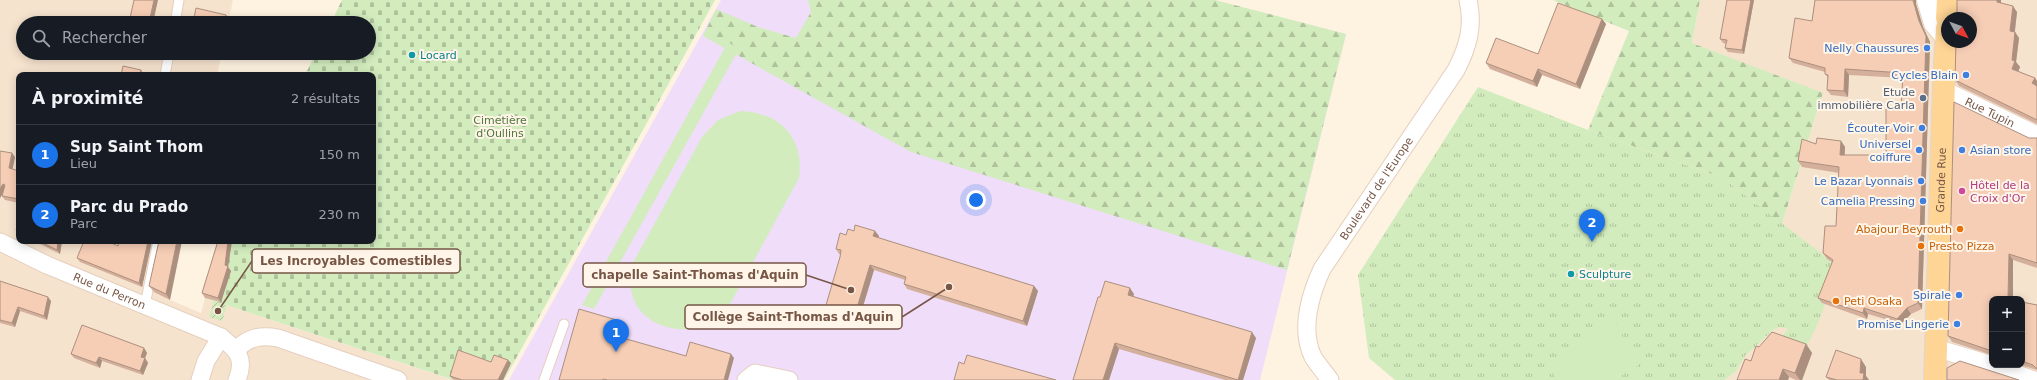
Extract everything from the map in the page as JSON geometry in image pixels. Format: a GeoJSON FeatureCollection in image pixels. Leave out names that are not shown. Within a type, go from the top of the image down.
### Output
{"type":"FeatureCollection","features":[{"type":"Feature","properties":{"kind":"main road"},"geometry":{"type":"LineString","coordinates":[[1947,12],[1948,0]]}},
{"type":"Feature","properties":{"kind":"main road","name":"Grande Rue"},"geometry":{"type":"LineString","coordinates":[[1935,380],[1946,48]]}},
{"type":"Feature","properties":{"kind":"street","name":"Boulevard de l'Europe"},"geometry":{"type":"LineString","coordinates":[[1330,380],[1314,357],[1308,342],[1310,299],[1315,285],[1322,269],[1456,70],[1470,38],[1471,19],[1468,0]]}},
{"type":"Feature","properties":{"kind":"street"},"geometry":{"type":"LineString","coordinates":[[1928,0],[1935,23],[1941,30]]}},
{"type":"Feature","properties":{"kind":"street","name":"Rue Tupin"},"geometry":{"type":"LineString","coordinates":[[1944,90],[2037,135]]}},
{"type":"Feature","properties":{"kind":"street","name":"Rue du Perron"},"geometry":{"type":"LineString","coordinates":[[0,242],[48,265],[221,337],[237,349]]}},
{"type":"Feature","properties":{"kind":"street"},"geometry":{"type":"LineString","coordinates":[[238,380],[241,371],[241,362],[237,349],[245,341],[266,336],[278,338],[398,380]]}},
{"type":"Feature","properties":{"kind":"street"},"geometry":{"type":"LineString","coordinates":[[200,380],[206,361],[221,337]]}},
{"type":"Feature","properties":{"kind":"street"},"geometry":{"type":"LineString","coordinates":[[1936,348],[1989,364]]}},
{"type":"Feature","properties":{"kind":"street"},"geometry":{"type":"LineString","coordinates":[[2000,368],[2034,380]]}},
{"type":"Feature","properties":{"kind":"street"},"geometry":{"type":"LineString","coordinates":[[746,380],[755,374],[789,380]]}},
{"type":"Feature","properties":{"kind":"lane"},"geometry":{"type":"LineString","coordinates":[[176,16],[179,0]]}},
{"type":"Feature","properties":{"kind":"lane"},"geometry":{"type":"LineString","coordinates":[[166,72],[168,60]]}},
{"type":"Feature","properties":{"kind":"lane"},"geometry":{"type":"LineString","coordinates":[[145,305],[157,244]]}},
{"type":"Feature","properties":{"kind":"lane"},"geometry":{"type":"LineString","coordinates":[[544,380],[564,324]]}},
{"type":"Feature","properties":{"kind":"shaded area"},"geometry":{"type":"Polygon","coordinates":[[[0,0],[233,0],[230,16],[16,16],[16,60],[220,60],[218,72],[16,72],[16,244],[181,244],[170,300],[201,313],[205,298],[453,380],[0,380],[0,0]]]}},
{"type":"Feature","properties":{"kind":"shaded area"},"geometry":{"type":"Polygon","coordinates":[[[721,0],[1211,0],[1346,34],[1260,380],[509,380],[721,0]]]}},
{"type":"Feature","properties":{"kind":"shaded area"},"geometry":{"type":"Polygon","coordinates":[[[1700,0],[2037,0],[2037,380],[1725,380],[1736,371],[1745,356],[1773,330],[1779,327],[1788,329],[1779,340],[1824,304],[1838,267],[1782,224],[1823,94],[1692,43],[1700,0]]]}},
{"type":"Feature","properties":{"kind":"green space","name":"Cimetière d'Oullins"},"geometry":{"type":"Polygon","coordinates":[[[342,0],[715,0],[504,380],[454,380],[205,298],[221,244],[376,244],[376,72],[306,72],[312,60],[376,60],[376,16],[334,16],[342,0]]]}},
{"type":"Feature","properties":{"kind":"green space"},"geometry":{"type":"Polygon","coordinates":[[[808,0],[1215,0],[1346,34],[1287,270],[911,152],[703,36],[716,9],[758,27],[796,38],[811,12],[808,0]]]}},
{"type":"Feature","properties":{"kind":"green space"},"geometry":{"type":"Polygon","coordinates":[[[1553,0],[1700,0],[1692,43],[1823,93],[1782,224],[1723,178],[1588,130],[1629,31],[1553,0]]]}},
{"type":"Feature","properties":{"kind":"green space"},"geometry":{"type":"Polygon","coordinates":[[[728,42],[739,49],[594,309],[582,305],[728,42]]]}},
{"type":"Feature","properties":{"kind":"green space"},"geometry":{"type":"Polygon","coordinates":[[[1478,87],[1588,130],[1723,178],[1839,267],[1822,303],[1825,304],[1819,321],[1805,350],[1778,341],[1788,329],[1779,327],[1773,330],[1745,356],[1736,371],[1725,380],[1395,380],[1369,358],[1358,275],[1478,87]]]}},
{"type":"Feature","properties":{"kind":"green space"},"geometry":{"type":"Polygon","coordinates":[[[740,111],[767,116],[778,122],[787,130],[794,139],[798,151],[800,164],[799,178],[729,306],[719,317],[707,325],[691,329],[678,329],[654,322],[645,316],[638,308],[633,298],[631,276],[633,263],[702,137],[718,120],[740,111]]]}},
{"type":"Feature","properties":{"kind":"green space"},"geometry":{"type":"Polygon","coordinates":[[[214,301],[227,306],[222,321],[209,317],[214,301]]]}},
{"type":"Feature","properties":{"kind":"green space"},"geometry":{"type":"Polygon","coordinates":[[[1614,321],[1639,365],[1614,380],[1557,380],[1546,363],[1614,321]]]}},
{"type":"Feature","properties":{"kind":"building"},"geometry":{"type":"Polygon","coordinates":[[[134,0],[154,0],[151,16],[131,16],[134,0]]]}},
{"type":"Feature","properties":{"kind":"building"},"geometry":{"type":"Polygon","coordinates":[[[1727,0],[1751,0],[1742,50],[1725,48],[1727,40],[1720,39],[1727,0]]]}},
{"type":"Feature","properties":{"kind":"building"},"geometry":{"type":"Polygon","coordinates":[[[1815,0],[1913,0],[1919,21],[1926,36],[1918,303],[1907,308],[1897,319],[1864,308],[1863,313],[1818,298],[1833,260],[1823,253],[1825,226],[1836,226],[1839,167],[1798,161],[1802,139],[1816,144],[1817,138],[1841,141],[1840,155],[1886,155],[1886,109],[1901,108],[1903,73],[1845,69],[1844,91],[1827,90],[1828,75],[1825,74],[1825,68],[1789,58],[1795,18],[1812,21],[1815,0]]]}},
{"type":"Feature","properties":{"kind":"building"},"geometry":{"type":"Polygon","coordinates":[[[1957,0],[1997,0],[1997,2],[2013,6],[2010,31],[2015,32],[2012,60],[2015,61],[2012,69],[2035,78],[2032,83],[2037,86],[2037,120],[1955,80],[1956,48],[1977,48],[1977,12],[1957,12],[1957,0]]]}},
{"type":"Feature","properties":{"kind":"building"},"geometry":{"type":"Polygon","coordinates":[[[1558,3],[1602,19],[1576,84],[1538,69],[1533,81],[1486,63],[1496,38],[1538,54],[1558,3]]]}},
{"type":"Feature","properties":{"kind":"building"},"geometry":{"type":"Polygon","coordinates":[[[196,8],[226,15],[226,16],[194,16],[196,8]]]}},
{"type":"Feature","properties":{"kind":"building"},"geometry":{"type":"Polygon","coordinates":[[[123,66],[141,70],[141,72],[122,72],[123,66]]]}},
{"type":"Feature","properties":{"kind":"building"},"geometry":{"type":"Polygon","coordinates":[[[1954,102],[2029,138],[2037,138],[2037,263],[2009,254],[2008,296],[1989,296],[1989,350],[1948,336],[1954,102]]]}},
{"type":"Feature","properties":{"kind":"building"},"geometry":{"type":"Polygon","coordinates":[[[0,151],[12,153],[9,168],[16,170],[16,198],[2,196],[5,185],[3,184],[0,189],[0,151]]]}},
{"type":"Feature","properties":{"kind":"building"},"geometry":{"type":"Polygon","coordinates":[[[855,225],[875,231],[873,236],[1034,286],[1023,321],[904,284],[906,277],[870,265],[853,321],[848,319],[847,324],[828,317],[829,313],[824,312],[840,257],[841,250],[836,249],[840,233],[846,235],[848,229],[854,231],[855,225]]]}},
{"type":"Feature","properties":{"kind":"building"},"geometry":{"type":"Polygon","coordinates":[[[45,244],[58,244],[57,250],[45,244]]]}},
{"type":"Feature","properties":{"kind":"building"},"geometry":{"type":"Polygon","coordinates":[[[83,244],[114,244],[118,246],[118,244],[147,244],[139,283],[77,258],[83,244]]]}},
{"type":"Feature","properties":{"kind":"building"},"geometry":{"type":"Polygon","coordinates":[[[158,244],[176,244],[166,294],[149,286],[158,244]]]}},
{"type":"Feature","properties":{"kind":"building"},"geometry":{"type":"Polygon","coordinates":[[[217,244],[228,244],[225,265],[228,266],[218,298],[202,293],[217,244]]]}},
{"type":"Feature","properties":{"kind":"building"},"geometry":{"type":"Polygon","coordinates":[[[0,281],[48,297],[44,316],[18,307],[12,323],[0,320],[0,281]]]}},
{"type":"Feature","properties":{"kind":"building"},"geometry":{"type":"Polygon","coordinates":[[[1105,281],[1130,288],[1128,295],[1252,332],[1238,380],[1115,343],[1103,380],[1073,380],[1098,297],[1100,297],[1105,281]]]}},
{"type":"Feature","properties":{"kind":"building"},"geometry":{"type":"Polygon","coordinates":[[[2025,303],[2037,305],[2037,369],[2033,365],[2025,362],[2025,303]]]}},
{"type":"Feature","properties":{"kind":"building"},"geometry":{"type":"Polygon","coordinates":[[[579,309],[620,321],[616,336],[686,356],[690,342],[731,354],[724,380],[559,380],[579,309]]]}},
{"type":"Feature","properties":{"kind":"building"},"geometry":{"type":"Polygon","coordinates":[[[82,325],[144,348],[141,357],[145,358],[140,371],[99,357],[96,363],[71,354],[82,325]]]}},
{"type":"Feature","properties":{"kind":"building"},"geometry":{"type":"Polygon","coordinates":[[[1772,332],[1806,344],[1795,373],[1783,369],[1779,380],[1737,380],[1745,359],[1751,361],[1756,346],[1759,347],[1772,332]]]}},
{"type":"Feature","properties":{"kind":"building"},"geometry":{"type":"Polygon","coordinates":[[[458,350],[491,362],[494,355],[508,360],[498,380],[462,380],[450,376],[458,350]]]}},
{"type":"Feature","properties":{"kind":"building"},"geometry":{"type":"Polygon","coordinates":[[[1836,350],[1861,359],[1860,373],[1864,373],[1863,380],[1837,380],[1826,377],[1836,350]]]}},
{"type":"Feature","properties":{"kind":"building"},"geometry":{"type":"Polygon","coordinates":[[[967,355],[1056,380],[954,380],[959,362],[964,364],[967,355]]]}},
{"type":"Feature","properties":{"kind":"building"},"geometry":{"type":"Polygon","coordinates":[[[1960,361],[2019,380],[1947,380],[1947,368],[1960,361]]]}},
{"type":"Feature","properties":{"kind":"place","name":"Nelly Chaussures"},"geometry":{"type":"Point","coordinates":[1927,48]}},
{"type":"Feature","properties":{"kind":"place","name":"Locard"},"geometry":{"type":"Point","coordinates":[412,55]}},
{"type":"Feature","properties":{"kind":"place","name":"Cycles Blain"},"geometry":{"type":"Point","coordinates":[1966,75]}},
{"type":"Feature","properties":{"kind":"place","name":"Etude immobilière Carla"},"geometry":{"type":"Point","coordinates":[1923,98]}},
{"type":"Feature","properties":{"kind":"place","name":"Écouter Voir"},"geometry":{"type":"Point","coordinates":[1922,128]}},
{"type":"Feature","properties":{"kind":"place","name":"Universel coiffure"},"geometry":{"type":"Point","coordinates":[1919,150]}},
{"type":"Feature","properties":{"kind":"place","name":"Asian store"},"geometry":{"type":"Point","coordinates":[1962,150]}},
{"type":"Feature","properties":{"kind":"place","name":"Le Bazar Lyonnais"},"geometry":{"type":"Point","coordinates":[1921,181]}},
{"type":"Feature","properties":{"kind":"place","name":"Hôtel de la Croix d'Or"},"geometry":{"type":"Point","coordinates":[1962,191]}},
{"type":"Feature","properties":{"kind":"place","name":"Camelia Pressing"},"geometry":{"type":"Point","coordinates":[1923,201]}},
{"type":"Feature","properties":{"kind":"place","name":"Abajour Beyrouth"},"geometry":{"type":"Point","coordinates":[1960,229]}},
{"type":"Feature","properties":{"kind":"place","name":"Parc du Prado"},"geometry":{"type":"Point","coordinates":[1592,242]}},
{"type":"Feature","properties":{"kind":"place","name":"Presto Pizza"},"geometry":{"type":"Point","coordinates":[1921,246]}},
{"type":"Feature","properties":{"kind":"place","name":"Sculpture"},"geometry":{"type":"Point","coordinates":[1571,274]}},
{"type":"Feature","properties":{"kind":"place","name":"Collège Saint-Thomas d'Aquin"},"geometry":{"type":"Point","coordinates":[949,287]}},
{"type":"Feature","properties":{"kind":"place","name":"chapelle Saint-Thomas d'Aquin"},"geometry":{"type":"Point","coordinates":[851,290]}},
{"type":"Feature","properties":{"kind":"place","name":"Spirale"},"geometry":{"type":"Point","coordinates":[1959,295]}},
{"type":"Feature","properties":{"kind":"place","name":"Peti Osaka"},"geometry":{"type":"Point","coordinates":[1836,301]}},
{"type":"Feature","properties":{"kind":"place","name":"Les Incroyables Comestibles"},"geometry":{"type":"Point","coordinates":[218,311]}},
{"type":"Feature","properties":{"kind":"place","name":"Promise Lingerie"},"geometry":{"type":"Point","coordinates":[1957,324]}},
{"type":"Feature","properties":{"kind":"place","name":"Sup Saint Thom"},"geometry":{"type":"Point","coordinates":[616,352]}}]}
